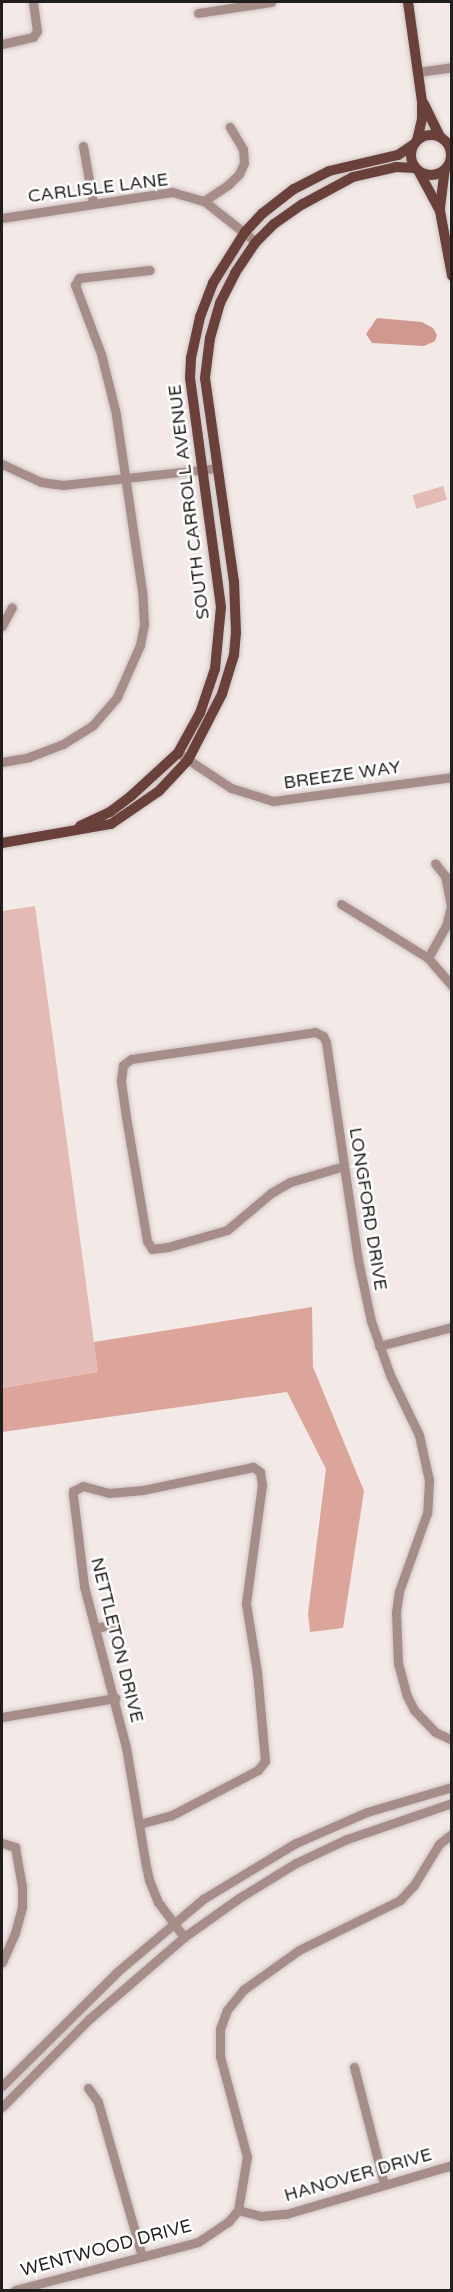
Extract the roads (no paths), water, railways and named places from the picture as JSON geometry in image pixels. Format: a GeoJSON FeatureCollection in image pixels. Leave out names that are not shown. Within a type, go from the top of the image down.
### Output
{"type":"FeatureCollection","features":[{"type":"Feature","properties":{"kind":"main road"},"geometry":{"type":"LineString","coordinates":[[408,2],[422,101],[422,119],[410,157],[440,211],[452,276]]}},
{"type":"Feature","properties":{"kind":"main road"},"geometry":{"type":"LineString","coordinates":[[422,101],[446,140],[451,153],[440,211]]}},
{"type":"Feature","properties":{"kind":"main road"},"geometry":{"type":"LineString","coordinates":[[415,142],[428,135],[446,140]]}},
{"type":"Feature","properties":{"kind":"main road","name":"SOUTH CARROLL AVENUE"},"geometry":{"type":"LineString","coordinates":[[63,833],[110,812],[178,753],[194,728],[215,669],[221,632],[221,607],[193,408],[191,358],[206,298],[222,266],[245,232],[278,201],[310,179],[336,169],[398,154],[415,142]]}},
{"type":"Feature","properties":{"kind":"main road"},"geometry":{"type":"LineString","coordinates":[[417,170],[433,176],[448,166]]}},
{"type":"Feature","properties":{"kind":"main road","name":"SOUTH CARROLL AVENUE"},"geometry":{"type":"LineString","coordinates":[[2,843],[111,824],[159,791],[188,760],[215,712],[234,655],[236,606],[208,406],[206,360],[220,303],[235,273],[256,242],[280,219],[334,186],[369,172],[396,167],[417,170]]}},
{"type":"Feature","properties":{"kind":"street"},"geometry":{"type":"LineString","coordinates":[[2,44],[33,37],[37,31],[33,2]]}},
{"type":"Feature","properties":{"kind":"street"},"geometry":{"type":"LineString","coordinates":[[198,13],[271,2]]}},
{"type":"Feature","properties":{"kind":"street"},"geometry":{"type":"LineString","coordinates":[[418,72],[452,67]]}},
{"type":"Feature","properties":{"kind":"street"},"geometry":{"type":"LineString","coordinates":[[204,201],[229,184],[239,174],[244,163],[238,138],[230,127]]}},
{"type":"Feature","properties":{"kind":"street"},"geometry":{"type":"LineString","coordinates":[[83,146],[93,203]]}},
{"type":"Feature","properties":{"kind":"street","name":"CARLISLE LANE"},"geometry":{"type":"LineString","coordinates":[[2,218],[172,192],[204,201],[256,242]]}},
{"type":"Feature","properties":{"kind":"street"},"geometry":{"type":"LineString","coordinates":[[2,762],[29,756],[63,744],[86,730],[106,712],[117,697],[134,664],[144,626],[144,608],[110,382],[75,285],[79,278],[150,270]]}},
{"type":"Feature","properties":{"kind":"street"},"geometry":{"type":"LineString","coordinates":[[2,464],[51,484],[125,479],[216,468]]}},
{"type":"Feature","properties":{"kind":"street"},"geometry":{"type":"LineString","coordinates":[[2,626],[12,607]]}},
{"type":"Feature","properties":{"kind":"street","name":"BREEZE WAY"},"geometry":{"type":"LineString","coordinates":[[178,753],[241,793],[273,801],[452,777]]}},
{"type":"Feature","properties":{"kind":"street"},"geometry":{"type":"LineString","coordinates":[[428,958],[444,932],[451,906],[445,876],[435,863]]}},
{"type":"Feature","properties":{"kind":"street"},"geometry":{"type":"LineString","coordinates":[[341,904],[428,958],[452,986]]}},
{"type":"Feature","properties":{"kind":"street","name":"LONGFORD DRIVE"},"geometry":{"type":"LineString","coordinates":[[344,1166],[290,1182],[271,1193],[227,1230],[168,1247],[152,1249],[149,1246],[121,1080],[123,1065],[131,1059],[315,1032],[320,1033],[326,1042],[358,1260],[379,1346],[419,1435],[429,1480],[427,1513],[399,1591],[396,1613],[398,1663],[407,1696],[414,1710],[435,1732],[452,1740]]}},
{"type":"Feature","properties":{"kind":"street"},"geometry":{"type":"LineString","coordinates":[[379,1346],[452,1327]]}},
{"type":"Feature","properties":{"kind":"street","name":"NETTLETON DRIVE"},"geometry":{"type":"LineString","coordinates":[[139,1824],[172,1815],[258,1770],[265,1761],[257,1672],[246,1603],[262,1485],[260,1472],[256,1468],[142,1490],[109,1493],[83,1486],[74,1491],[79,1557],[95,1628],[115,1698],[149,1880],[158,1902],[184,1936]]}},
{"type":"Feature","properties":{"kind":"street"},"geometry":{"type":"LineString","coordinates":[[95,1628],[116,1624]]}},
{"type":"Feature","properties":{"kind":"street"},"geometry":{"type":"LineString","coordinates":[[2,1717],[115,1698]]}},
{"type":"Feature","properties":{"kind":"street"},"geometry":{"type":"LineString","coordinates":[[2,2086],[117,1972],[203,1899],[296,1843],[367,1812],[452,1787]]}},
{"type":"Feature","properties":{"kind":"street"},"geometry":{"type":"LineString","coordinates":[[2,2107],[88,2020],[184,1936],[239,1898],[296,1863],[390,1822],[452,1803]]}},
{"type":"Feature","properties":{"kind":"street"},"geometry":{"type":"LineString","coordinates":[[238,2210],[247,2157],[220,2056],[220,2029],[227,2010],[243,1990],[299,1950],[400,1900],[414,1885],[439,1844],[452,1834]]}},
{"type":"Feature","properties":{"kind":"street"},"geometry":{"type":"LineString","coordinates":[[2,1962],[15,1933],[22,1907],[22,1885],[17,1853],[6,1844]]}},
{"type":"Feature","properties":{"kind":"street"},"geometry":{"type":"LineString","coordinates":[[354,2067],[384,2184]]}},
{"type":"Feature","properties":{"kind":"street"},"geometry":{"type":"LineString","coordinates":[[88,2088],[98,2102],[142,2256]]}},
{"type":"Feature","properties":{"kind":"street","name":"HANOVER DRIVE"},"geometry":{"type":"LineString","coordinates":[[238,2210],[261,2216],[286,2214],[452,2166]]}},
{"type":"Feature","properties":{"kind":"street","name":"WENTWOOD DRIVE"},"geometry":{"type":"LineString","coordinates":[[15,2290],[198,2242],[218,2230],[238,2210]]}}]}
